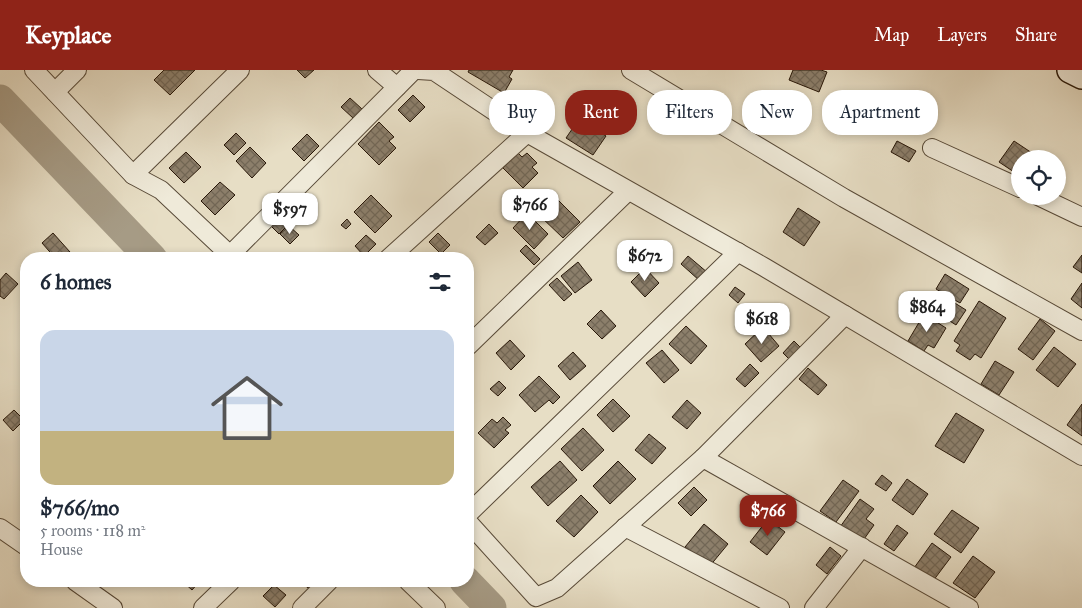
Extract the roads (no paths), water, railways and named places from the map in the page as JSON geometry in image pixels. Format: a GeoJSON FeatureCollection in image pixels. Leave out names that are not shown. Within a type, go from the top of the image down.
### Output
{"type":"FeatureCollection","features":[{"type":"Feature","properties":{"kind":"street"},"geometry":{"type":"LineString","coordinates":[[34,70],[133,175],[161,190],[227,252]]}},
{"type":"Feature","properties":{"kind":"street"},"geometry":{"type":"LineString","coordinates":[[55,92],[76,70]]}},
{"type":"Feature","properties":{"kind":"street"},"geometry":{"type":"LineString","coordinates":[[133,175],[240,70]]}},
{"type":"Feature","properties":{"kind":"street"},"geometry":{"type":"LineString","coordinates":[[377,70],[397,87]]}},
{"type":"Feature","properties":{"kind":"street"},"geometry":{"type":"LineString","coordinates":[[237,252],[397,87],[416,70],[434,71],[489,108]]}},
{"type":"Feature","properties":{"kind":"street"},"geometry":{"type":"LineString","coordinates":[[631,70],[844,198],[1082,331]]}},
{"type":"Feature","properties":{"kind":"street"},"geometry":{"type":"LineString","coordinates":[[1070,70],[1082,76]]}},
{"type":"Feature","properties":{"kind":"street"},"geometry":{"type":"LineString","coordinates":[[396,252],[525,135]]}},
{"type":"Feature","properties":{"kind":"street"},"geometry":{"type":"LineString","coordinates":[[530,135],[738,252],[1082,456]]}},
{"type":"Feature","properties":{"kind":"street"},"geometry":{"type":"LineString","coordinates":[[932,148],[1011,184]]}},
{"type":"Feature","properties":{"kind":"street"},"geometry":{"type":"LineString","coordinates":[[474,340],[628,191]]}},
{"type":"Feature","properties":{"kind":"street"},"geometry":{"type":"LineString","coordinates":[[1057,205],[1082,217]]}},
{"type":"Feature","properties":{"kind":"street"},"geometry":{"type":"LineString","coordinates":[[474,508],[738,252]]}},
{"type":"Feature","properties":{"kind":"street"},"geometry":{"type":"LineString","coordinates":[[474,529],[536,597],[557,588],[703,458],[845,315]]}},
{"type":"Feature","properties":{"kind":"street"},"geometry":{"type":"LineString","coordinates":[[703,458],[969,608]]}},
{"type":"Feature","properties":{"kind":"street"},"geometry":{"type":"LineString","coordinates":[[625,527],[780,608]]}},
{"type":"Feature","properties":{"kind":"street"},"geometry":{"type":"LineString","coordinates":[[0,528],[20,542]]}},
{"type":"Feature","properties":{"kind":"street"},"geometry":{"type":"LineString","coordinates":[[814,608],[862,548]]}},
{"type":"Feature","properties":{"kind":"street"},"geometry":{"type":"LineString","coordinates":[[83,587],[113,608]]}},
{"type":"Feature","properties":{"kind":"street"},"geometry":{"type":"LineString","coordinates":[[203,608],[225,587]]}},
{"type":"Feature","properties":{"kind":"street"},"geometry":{"type":"LineString","coordinates":[[302,608],[323,587]]}},
{"type":"Feature","properties":{"kind":"street"},"geometry":{"type":"LineString","coordinates":[[414,587],[436,608]]}},
{"type":"Feature","properties":{"kind":"waterway"},"geometry":{"type":"LineString","coordinates":[[0,100],[145,252]]}},
{"type":"Feature","properties":{"kind":"waterway"},"geometry":{"type":"LineString","coordinates":[[471,587],[491,608]]}}]}
